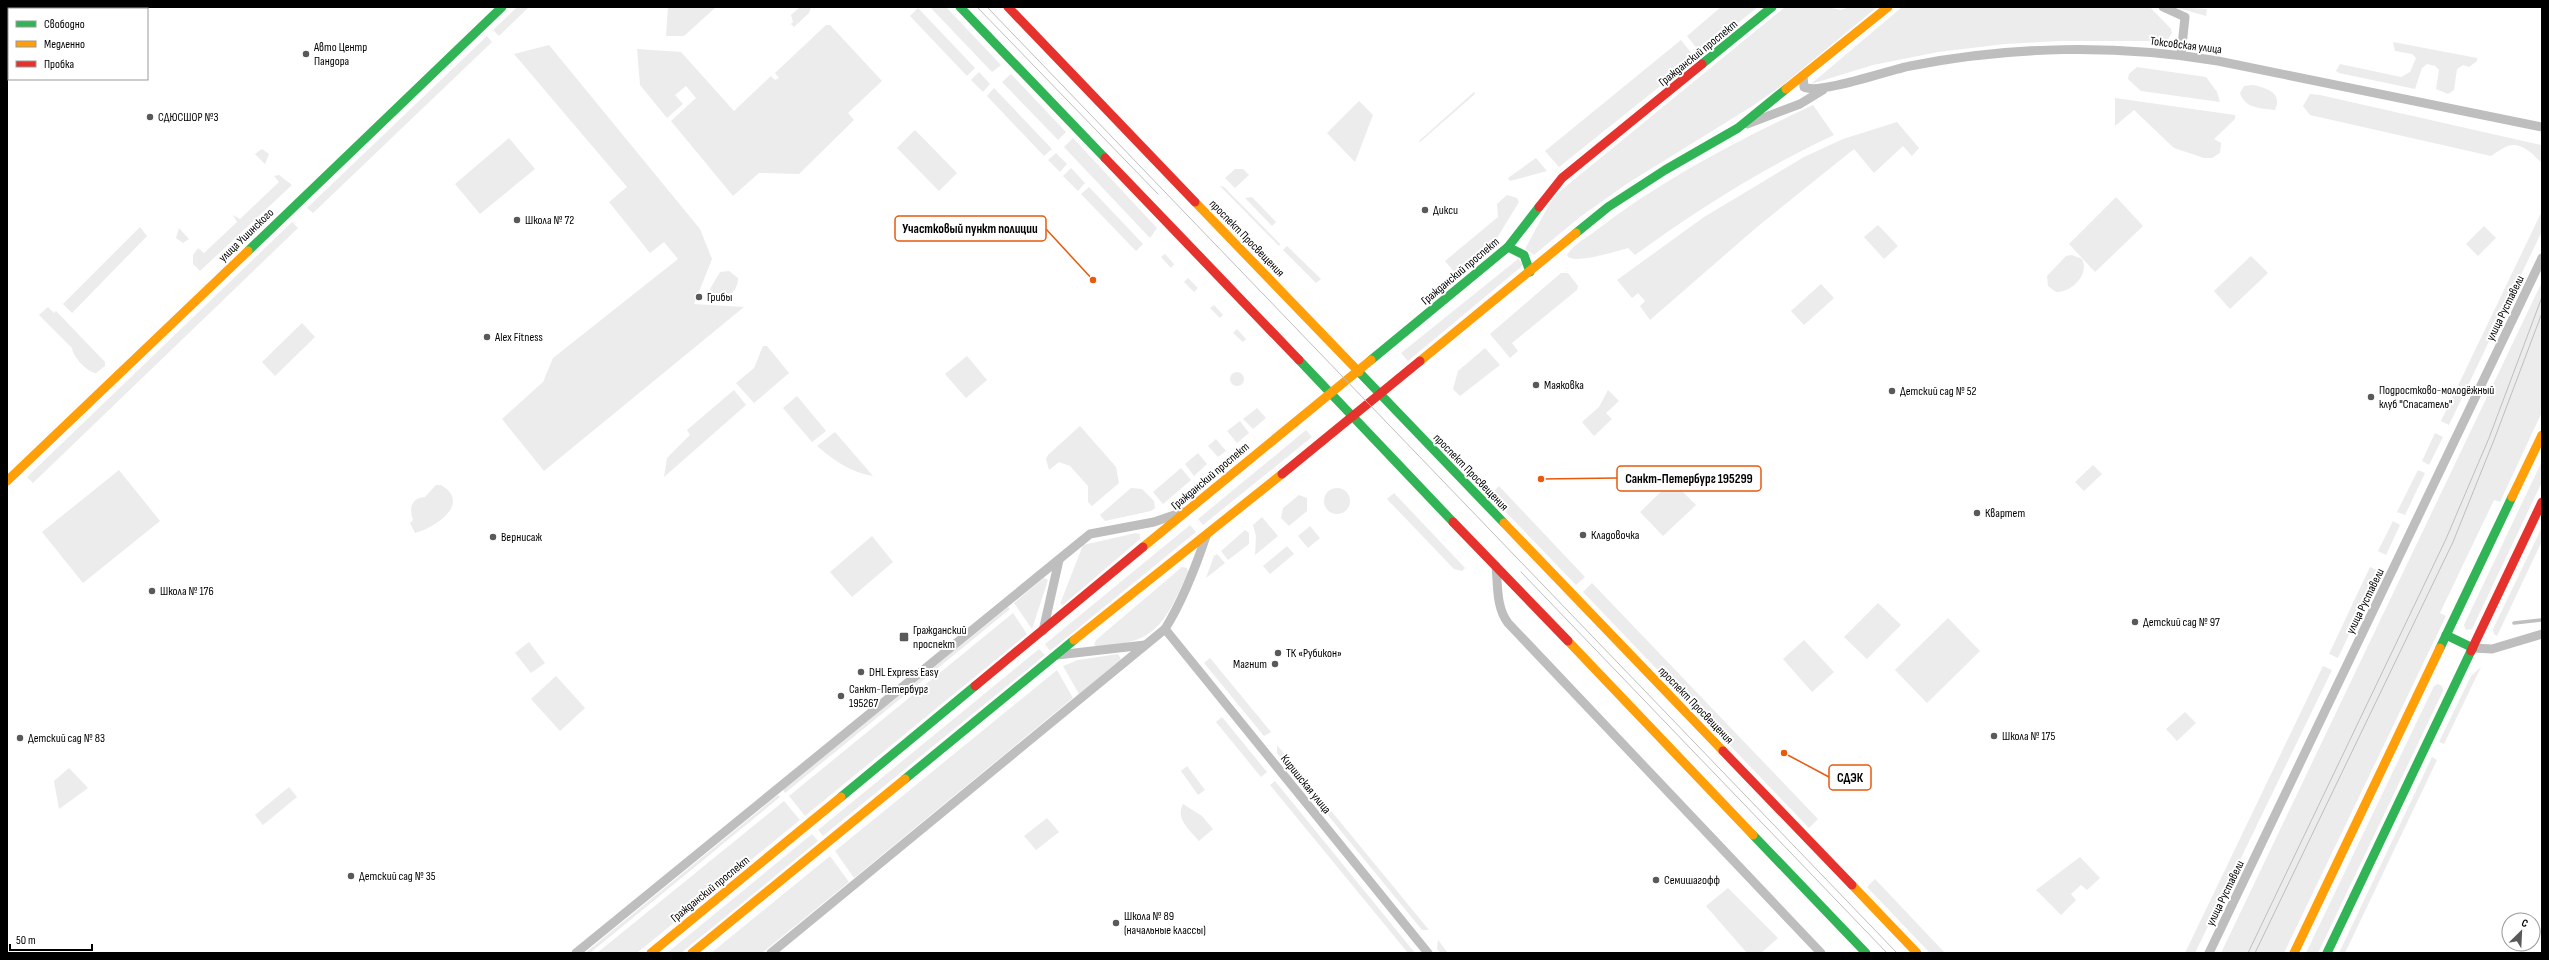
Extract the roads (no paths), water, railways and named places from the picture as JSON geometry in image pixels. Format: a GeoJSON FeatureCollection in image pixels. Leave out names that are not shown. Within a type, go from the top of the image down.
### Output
{"type":"FeatureCollection","features":[{"type":"Feature","properties":{"kind":"main road","name":"улица Ушинского"},"geometry":{"type":"LineString","coordinates":[[7,481],[502,7]]}},
{"type":"Feature","properties":{"kind":"main road"},"geometry":{"type":"LineString","coordinates":[[960,7],[1866,953]]}},
{"type":"Feature","properties":{"kind":"main road","name":"проспект Просвещения"},"geometry":{"type":"LineString","coordinates":[[1008,7],[1916,953]]}},
{"type":"Feature","properties":{"kind":"main road","name":"Гражданский проспект"},"geometry":{"type":"LineString","coordinates":[[651,953],[1161,534],[1184,512],[1508,247],[1562,178],[1772,7]]}},
{"type":"Feature","properties":{"kind":"main road"},"geometry":{"type":"LineString","coordinates":[[692,953],[1178,555],[1206,536],[1353,417],[1530,272],[1570,237],[1633,190],[1738,128],[1888,7]]}},
{"type":"Feature","properties":{"kind":"main road"},"geometry":{"type":"LineString","coordinates":[[1508,247],[1517,249],[1525,255],[1530,263],[1530,272]]}},
{"type":"Feature","properties":{"kind":"main road"},"geometry":{"type":"LineString","coordinates":[[2294,953],[2542,435]]}},
{"type":"Feature","properties":{"kind":"main road"},"geometry":{"type":"LineString","coordinates":[[2327,953],[2542,502]]}},
{"type":"Feature","properties":{"kind":"main road"},"geometry":{"type":"LineString","coordinates":[[2446,635],[2473,648]]}},
{"type":"Feature","properties":{"kind":"street"},"geometry":{"type":"LineString","coordinates":[[2163,7],[2185,17],[2181,55]]}},
{"type":"Feature","properties":{"kind":"street","name":"Токсовская улица"},"geometry":{"type":"LineString","coordinates":[[1803,76],[1804,87],[1810,90],[1824,89],[1910,66],[2005,54],[2111,50],[2181,55],[2542,127]]}},
{"type":"Feature","properties":{"kind":"street","name":"Токсовская улица"},"geometry":{"type":"LineString","coordinates":[[1738,128],[1800,104],[1824,89]]}},
{"type":"Feature","properties":{"kind":"street","name":"улица Руставели"},"geometry":{"type":"LineString","coordinates":[[2209,953],[2542,258]]}},
{"type":"Feature","properties":{"kind":"street"},"geometry":{"type":"LineString","coordinates":[[576,953],[1090,534],[1154,522],[1184,512]]}},
{"type":"Feature","properties":{"kind":"street"},"geometry":{"type":"LineString","coordinates":[[771,953],[1165,629],[1177,610],[1193,574],[1206,536]]}},
{"type":"Feature","properties":{"kind":"street"},"geometry":{"type":"LineString","coordinates":[[1043,631],[1059,560]]}},
{"type":"Feature","properties":{"kind":"street"},"geometry":{"type":"LineString","coordinates":[[1496,566],[1501,615],[1821,953]]}},
{"type":"Feature","properties":{"kind":"street","name":"Киришская улица"},"geometry":{"type":"LineString","coordinates":[[1165,629],[1428,953]]}},
{"type":"Feature","properties":{"kind":"street"},"geometry":{"type":"LineString","coordinates":[[2473,648],[2492,650],[2542,634]]}},
{"type":"Feature","properties":{"kind":"street"},"geometry":{"type":"LineString","coordinates":[[1057,655],[1145,645]]}},
{"type":"Feature","properties":{"kind":"waterway"},"geometry":{"type":"LineString","coordinates":[[2514,623],[2541,620]]}},
{"type":"Feature","properties":{"kind":"tram line"},"geometry":{"type":"LineString","coordinates":[[977,7],[1158,194]]}},
{"type":"Feature","properties":{"kind":"tram line"},"geometry":{"type":"LineString","coordinates":[[987,7],[1897,953]]}},
{"type":"Feature","properties":{"kind":"tram line"},"geometry":{"type":"LineString","coordinates":[[2248,953],[2446,539],[2489,438],[2542,297]]}},
{"type":"Feature","properties":{"kind":"tram line"},"geometry":{"type":"LineString","coordinates":[[2255,953],[2453,542],[2494,440],[2542,313]]}},
{"type":"Feature","properties":{"kind":"tram line"},"geometry":{"type":"LineString","coordinates":[[1521,572],[1887,953]]}},
{"type":"Feature","properties":{"kind":"place","name":"Авто Центр Пандора"},"geometry":{"type":"Point","coordinates":[306,54]}},
{"type":"Feature","properties":{"kind":"place","name":"СДЮСШОР №3"},"geometry":{"type":"Point","coordinates":[150,117]}},
{"type":"Feature","properties":{"kind":"place","name":"Дикси"},"geometry":{"type":"Point","coordinates":[1425,210]}},
{"type":"Feature","properties":{"kind":"place","name":"Школа № 72"},"geometry":{"type":"Point","coordinates":[517,220]}},
{"type":"Feature","properties":{"kind":"place","name":"Участковый пункт полиции"},"geometry":{"type":"Point","coordinates":[1093,280]}},
{"type":"Feature","properties":{"kind":"place","name":"Грибы"},"geometry":{"type":"Point","coordinates":[699,297]}},
{"type":"Feature","properties":{"kind":"place","name":"Alex Fitness"},"geometry":{"type":"Point","coordinates":[487,337]}},
{"type":"Feature","properties":{"kind":"place","name":"Маяковка"},"geometry":{"type":"Point","coordinates":[1536,385]}},
{"type":"Feature","properties":{"kind":"place","name":"Детский сад № 52"},"geometry":{"type":"Point","coordinates":[1892,391]}},
{"type":"Feature","properties":{"kind":"place","name":"Подростково-молодёжный клуб \"Спасатель\""},"geometry":{"type":"Point","coordinates":[2371,397]}},
{"type":"Feature","properties":{"kind":"place","name":"Санкт-Петербург 195299"},"geometry":{"type":"Point","coordinates":[1541,479]}},
{"type":"Feature","properties":{"kind":"place","name":"Квартет"},"geometry":{"type":"Point","coordinates":[1977,513]}},
{"type":"Feature","properties":{"kind":"place","name":"Кладовочка"},"geometry":{"type":"Point","coordinates":[1583,535]}},
{"type":"Feature","properties":{"kind":"place","name":"Вернисаж"},"geometry":{"type":"Point","coordinates":[493,537]}},
{"type":"Feature","properties":{"kind":"place","name":"Школа № 176"},"geometry":{"type":"Point","coordinates":[152,591]}},
{"type":"Feature","properties":{"kind":"place","name":"Детский сад № 97"},"geometry":{"type":"Point","coordinates":[2135,622]}},
{"type":"Feature","properties":{"kind":"place","name":"Гражданский проспект"},"geometry":{"type":"Point","coordinates":[904,637]}},
{"type":"Feature","properties":{"kind":"place","name":"ТК «Рубикон»"},"geometry":{"type":"Point","coordinates":[1278,653]}},
{"type":"Feature","properties":{"kind":"place","name":"Магнит"},"geometry":{"type":"Point","coordinates":[1275,664]}},
{"type":"Feature","properties":{"kind":"place","name":"DHL Express Easy"},"geometry":{"type":"Point","coordinates":[861,672]}},
{"type":"Feature","properties":{"kind":"place","name":"Санкт-Петербург 195267"},"geometry":{"type":"Point","coordinates":[841,696]}},
{"type":"Feature","properties":{"kind":"place","name":"Школа № 175"},"geometry":{"type":"Point","coordinates":[1994,736]}},
{"type":"Feature","properties":{"kind":"place","name":"Детский сад № 83"},"geometry":{"type":"Point","coordinates":[20,738]}},
{"type":"Feature","properties":{"kind":"place","name":"СДЭК"},"geometry":{"type":"Point","coordinates":[1784,753]}},
{"type":"Feature","properties":{"kind":"place","name":"Детский сад № 35"},"geometry":{"type":"Point","coordinates":[351,876]}},
{"type":"Feature","properties":{"kind":"place","name":"Семишагофф"},"geometry":{"type":"Point","coordinates":[1656,880]}},
{"type":"Feature","properties":{"kind":"place","name":"Школа № 89 (начальные классы)"},"geometry":{"type":"Point","coordinates":[1116,923]}}]}
